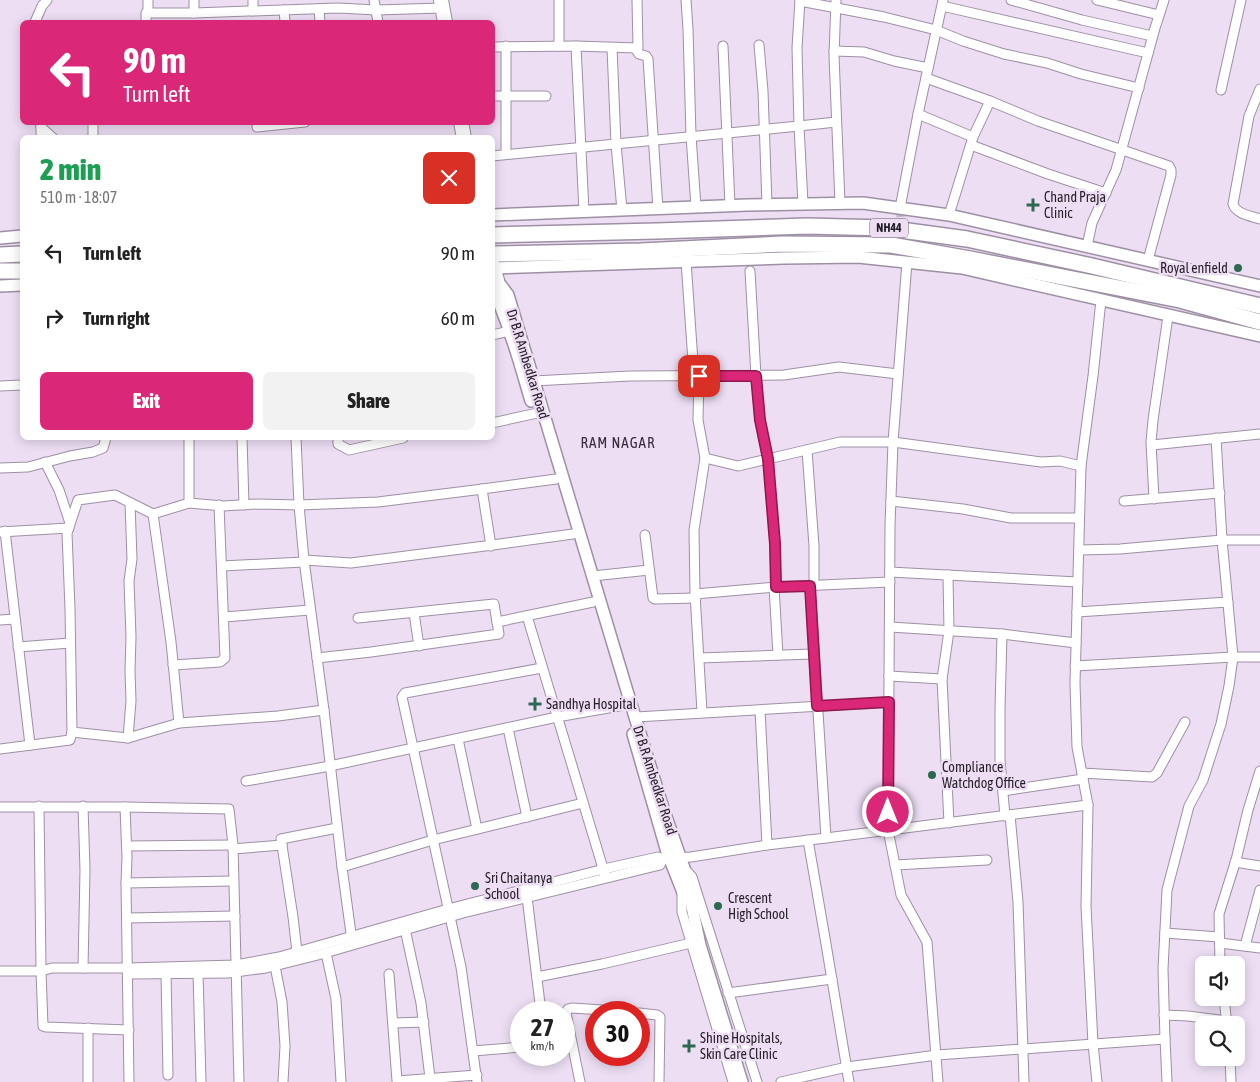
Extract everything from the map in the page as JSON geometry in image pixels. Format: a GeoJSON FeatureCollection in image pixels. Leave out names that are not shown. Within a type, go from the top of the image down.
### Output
{"type":"FeatureCollection","features":[{"type":"Feature","properties":{"kind":"highway","name":"NH44"},"geometry":{"type":"LineString","coordinates":[[495,235],[807,226],[886,228],[967,238],[1260,306]]}},
{"type":"Feature","properties":{"kind":"highway","name":"NH44"},"geometry":{"type":"LineString","coordinates":[[495,266],[509,253],[641,251],[782,244],[891,245],[1180,300],[1260,322]]}},
{"type":"Feature","properties":{"kind":"highway"},"geometry":{"type":"LineString","coordinates":[[0,255],[20,254]]}},
{"type":"Feature","properties":{"kind":"highway"},"geometry":{"type":"LineString","coordinates":[[0,271],[20,271]]}},
{"type":"Feature","properties":{"kind":"main road"},"geometry":{"type":"LineString","coordinates":[[442,4],[445,20]]}},
{"type":"Feature","properties":{"kind":"street"},"geometry":{"type":"LineString","coordinates":[[36,20],[47,0]]}},
{"type":"Feature","properties":{"kind":"street"},"geometry":{"type":"LineString","coordinates":[[146,20],[148,0]]}},
{"type":"Feature","properties":{"kind":"street"},"geometry":{"type":"LineString","coordinates":[[194,0],[194,13]]}},
{"type":"Feature","properties":{"kind":"street"},"geometry":{"type":"LineString","coordinates":[[253,0],[253,11]]}},
{"type":"Feature","properties":{"kind":"street"},"geometry":{"type":"LineString","coordinates":[[374,0],[378,20]]}},
{"type":"Feature","properties":{"kind":"street"},"geometry":{"type":"LineString","coordinates":[[552,0],[560,0],[559,46]]}},
{"type":"Feature","properties":{"kind":"street"},"geometry":{"type":"LineString","coordinates":[[495,47],[638,48],[637,0]]}},
{"type":"Feature","properties":{"kind":"street"},"geometry":{"type":"LineString","coordinates":[[686,0],[691,136],[696,208]]}},
{"type":"Feature","properties":{"kind":"street"},"geometry":{"type":"LineString","coordinates":[[804,204],[797,48],[800,0],[836,4],[936,30],[1004,54],[1047,63],[1139,88]]}},
{"type":"Feature","properties":{"kind":"street"},"geometry":{"type":"LineString","coordinates":[[1011,0],[1082,20],[1152,36]]}},
{"type":"Feature","properties":{"kind":"street"},"geometry":{"type":"LineString","coordinates":[[1097,0],[1159,16]]}},
{"type":"Feature","properties":{"kind":"street"},"geometry":{"type":"LineString","coordinates":[[1087,246],[1092,223],[1116,170],[1152,36],[1164,0]]}},
{"type":"Feature","properties":{"kind":"street"},"geometry":{"type":"LineString","coordinates":[[1221,90],[1241,0]]}},
{"type":"Feature","properties":{"kind":"street"},"geometry":{"type":"LineString","coordinates":[[900,208],[942,3],[1148,54]]}},
{"type":"Feature","properties":{"kind":"street"},"geometry":{"type":"LineString","coordinates":[[148,13],[284,10],[306,5],[319,9],[376,10],[442,4]]}},
{"type":"Feature","properties":{"kind":"street"},"geometry":{"type":"LineString","coordinates":[[836,4],[834,51],[840,204]]}},
{"type":"Feature","properties":{"kind":"street"},"geometry":{"type":"LineString","coordinates":[[319,9],[320,20]]}},
{"type":"Feature","properties":{"kind":"street"},"geometry":{"type":"LineString","coordinates":[[284,10],[285,20]]}},
{"type":"Feature","properties":{"kind":"street"},"geometry":{"type":"LineString","coordinates":[[759,45],[763,91],[767,205]]}},
{"type":"Feature","properties":{"kind":"street"},"geometry":{"type":"LineString","coordinates":[[506,46],[506,154]]}},
{"type":"Feature","properties":{"kind":"street"},"geometry":{"type":"LineString","coordinates":[[576,46],[584,212]]}},
{"type":"Feature","properties":{"kind":"street"},"geometry":{"type":"LineString","coordinates":[[723,46],[730,206]]}},
{"type":"Feature","properties":{"kind":"street"},"geometry":{"type":"LineString","coordinates":[[612,48],[616,144],[622,210]]}},
{"type":"Feature","properties":{"kind":"street"},"geometry":{"type":"LineString","coordinates":[[635,48],[639,54],[646,56],[648,59],[658,209]]}},
{"type":"Feature","properties":{"kind":"street"},"geometry":{"type":"LineString","coordinates":[[834,51],[864,52],[928,68]]}},
{"type":"Feature","properties":{"kind":"street"},"geometry":{"type":"LineString","coordinates":[[926,78],[1038,121],[1167,165],[1171,170],[1171,175],[1148,260]]}},
{"type":"Feature","properties":{"kind":"street"},"geometry":{"type":"LineString","coordinates":[[1260,89],[1248,116],[1233,204],[1236,211],[1260,219]]}},
{"type":"Feature","properties":{"kind":"street"},"geometry":{"type":"LineString","coordinates":[[495,96],[546,96]]}},
{"type":"Feature","properties":{"kind":"street"},"geometry":{"type":"LineString","coordinates":[[949,214],[972,141],[990,101]]}},
{"type":"Feature","properties":{"kind":"street"},"geometry":{"type":"LineString","coordinates":[[918,114],[972,141],[1048,174],[1106,193]]}},
{"type":"Feature","properties":{"kind":"street"},"geometry":{"type":"LineString","coordinates":[[495,156],[836,122]]}},
{"type":"Feature","properties":{"kind":"street"},"geometry":{"type":"LineString","coordinates":[[41,125],[50,135]]}},
{"type":"Feature","properties":{"kind":"street"},"geometry":{"type":"LineString","coordinates":[[256,127],[276,125]]}},
{"type":"Feature","properties":{"kind":"street"},"geometry":{"type":"LineString","coordinates":[[495,215],[863,203],[949,214],[1260,286]]}},
{"type":"Feature","properties":{"kind":"street"},"geometry":{"type":"LineString","coordinates":[[0,238],[20,236]]}},
{"type":"Feature","properties":{"kind":"street"},"geometry":{"type":"LineString","coordinates":[[495,267],[858,257],[962,268],[1260,336]]}},
{"type":"Feature","properties":{"kind":"street"},"geometry":{"type":"LineString","coordinates":[[686,261],[697,376],[698,420],[705,458],[694,530],[695,596],[702,712]]}},
{"type":"Feature","properties":{"kind":"street"},"geometry":{"type":"LineString","coordinates":[[907,262],[893,442],[888,830],[901,895],[927,942],[938,1082]]}},
{"type":"Feature","properties":{"kind":"street","name":"Dr B.R Ambedkar Road"},"geometry":{"type":"LineString","coordinates":[[495,269],[508,296],[533,381],[539,412],[572,534],[627,704],[742,1082]]}},
{"type":"Feature","properties":{"kind":"street"},"geometry":{"type":"LineString","coordinates":[[750,271],[760,420],[768,459],[775,544],[778,655]]}},
{"type":"Feature","properties":{"kind":"street","name":"Dr B.R Ambedkar Road"},"geometry":{"type":"LineString","coordinates":[[495,278],[498,299],[539,412],[593,576],[627,704],[636,717],[682,892],[695,925]]}},
{"type":"Feature","properties":{"kind":"street"},"geometry":{"type":"LineString","coordinates":[[0,286],[20,285]]}},
{"type":"Feature","properties":{"kind":"street"},"geometry":{"type":"LineString","coordinates":[[1097,1082],[1086,906],[1088,805],[1077,747],[1075,666],[1081,466],[1101,300]]}},
{"type":"Feature","properties":{"kind":"street"},"geometry":{"type":"LineString","coordinates":[[1154,499],[1153,420],[1168,316]]}},
{"type":"Feature","properties":{"kind":"street"},"geometry":{"type":"LineString","coordinates":[[495,334],[510,330]]}},
{"type":"Feature","properties":{"kind":"street"},"geometry":{"type":"LineString","coordinates":[[533,381],[630,376],[784,375],[839,367],[898,374]]}},
{"type":"Feature","properties":{"kind":"street"},"geometry":{"type":"LineString","coordinates":[[0,386],[20,385]]}},
{"type":"Feature","properties":{"kind":"street"},"geometry":{"type":"LineString","coordinates":[[495,422],[539,412]]}},
{"type":"Feature","properties":{"kind":"street"},"geometry":{"type":"LineString","coordinates":[[1152,445],[1260,434]]}},
{"type":"Feature","properties":{"kind":"street"},"geometry":{"type":"LineString","coordinates":[[1167,1082],[1163,969],[1167,890],[1189,806],[1203,780],[1221,724],[1233,657],[1222,540],[1216,438]]}},
{"type":"Feature","properties":{"kind":"street"},"geometry":{"type":"LineString","coordinates":[[0,468],[28,467],[94,452],[103,448],[105,440]]}},
{"type":"Feature","properties":{"kind":"street"},"geometry":{"type":"LineString","coordinates":[[189,440],[189,503]]}},
{"type":"Feature","properties":{"kind":"street"},"geometry":{"type":"LineString","coordinates":[[242,440],[244,505]]}},
{"type":"Feature","properties":{"kind":"street"},"geometry":{"type":"LineString","coordinates":[[296,440],[304,561],[352,941]]}},
{"type":"Feature","properties":{"kind":"street"},"geometry":{"type":"LineString","coordinates":[[338,440],[338,444],[349,450],[394,440]]}},
{"type":"Feature","properties":{"kind":"street"},"geometry":{"type":"LineString","coordinates":[[705,458],[738,466],[840,442],[893,442],[1041,462],[1060,461],[1081,466]]}},
{"type":"Feature","properties":{"kind":"street"},"geometry":{"type":"LineString","coordinates":[[807,450],[814,546],[812,586],[814,654],[826,838]]}},
{"type":"Feature","properties":{"kind":"street"},"geometry":{"type":"LineString","coordinates":[[45,462],[59,490],[70,525]]}},
{"type":"Feature","properties":{"kind":"street"},"geometry":{"type":"LineString","coordinates":[[0,749],[70,740],[72,732],[67,533],[78,500],[115,495],[153,514],[189,503],[299,505],[378,502],[556,478]]}},
{"type":"Feature","properties":{"kind":"street"},"geometry":{"type":"LineString","coordinates":[[482,489],[492,546]]}},
{"type":"Feature","properties":{"kind":"street"},"geometry":{"type":"LineString","coordinates":[[1124,501],[1220,493]]}},
{"type":"Feature","properties":{"kind":"street"},"geometry":{"type":"LineString","coordinates":[[891,502],[1011,518],[1079,518]]}},
{"type":"Feature","properties":{"kind":"street"},"geometry":{"type":"LineString","coordinates":[[128,738],[131,702],[130,582],[132,560],[130,503]]}},
{"type":"Feature","properties":{"kind":"street"},"geometry":{"type":"LineString","coordinates":[[173,665],[220,662],[224,660],[226,655],[219,505]]}},
{"type":"Feature","properties":{"kind":"street"},"geometry":{"type":"LineString","coordinates":[[153,514],[171,642],[179,723]]}},
{"type":"Feature","properties":{"kind":"street"},"geometry":{"type":"LineString","coordinates":[[30,745],[15,618],[2,532],[70,525]]}},
{"type":"Feature","properties":{"kind":"street"},"geometry":{"type":"LineString","coordinates":[[222,566],[304,561],[351,563],[572,534]]}},
{"type":"Feature","properties":{"kind":"street"},"geometry":{"type":"LineString","coordinates":[[645,535],[655,599],[775,587],[812,586],[890,577],[948,575],[1078,582]]}},
{"type":"Feature","properties":{"kind":"street"},"geometry":{"type":"LineString","coordinates":[[1079,550],[1120,549],[1222,540],[1260,540]]}},
{"type":"Feature","properties":{"kind":"street"},"geometry":{"type":"LineString","coordinates":[[593,576],[650,570]]}},
{"type":"Feature","properties":{"kind":"street"},"geometry":{"type":"LineString","coordinates":[[948,575],[949,631],[942,679],[949,823]]}},
{"type":"Feature","properties":{"kind":"street"},"geometry":{"type":"LineString","coordinates":[[497,622],[593,602]]}},
{"type":"Feature","properties":{"kind":"street"},"geometry":{"type":"LineString","coordinates":[[1077,612],[1228,602]]}},
{"type":"Feature","properties":{"kind":"street"},"geometry":{"type":"LineString","coordinates":[[317,658],[499,634],[494,604],[358,618]]}},
{"type":"Feature","properties":{"kind":"street"},"geometry":{"type":"LineString","coordinates":[[224,617],[310,610]]}},
{"type":"Feature","properties":{"kind":"street"},"geometry":{"type":"LineString","coordinates":[[414,613],[419,646]]}},
{"type":"Feature","properties":{"kind":"street"},"geometry":{"type":"LineString","coordinates":[[527,616],[605,873]]}},
{"type":"Feature","properties":{"kind":"street"},"geometry":{"type":"LineString","coordinates":[[0,620],[15,618]]}},
{"type":"Feature","properties":{"kind":"street"},"geometry":{"type":"LineString","coordinates":[[890,627],[1002,634],[1076,643]]}},
{"type":"Feature","properties":{"kind":"street"},"geometry":{"type":"LineString","coordinates":[[1002,634],[1000,752],[1003,790],[1008,815],[1018,902],[1024,1082]]}},
{"type":"Feature","properties":{"kind":"street"},"geometry":{"type":"LineString","coordinates":[[18,647],[70,643]]}},
{"type":"Feature","properties":{"kind":"street"},"geometry":{"type":"LineString","coordinates":[[699,658],[814,654]]}},
{"type":"Feature","properties":{"kind":"street"},"geometry":{"type":"LineString","coordinates":[[1075,666],[1260,657]]}},
{"type":"Feature","properties":{"kind":"street"},"geometry":{"type":"LineString","coordinates":[[389,974],[396,1082],[430,1078],[477,1078],[461,967],[402,699],[404,694],[542,668]]}},
{"type":"Feature","properties":{"kind":"street"},"geometry":{"type":"LineString","coordinates":[[889,676],[942,679]]}},
{"type":"Feature","properties":{"kind":"street"},"geometry":{"type":"LineString","coordinates":[[636,717],[889,702]]}},
{"type":"Feature","properties":{"kind":"street"},"geometry":{"type":"LineString","coordinates":[[246,781],[330,766],[557,717],[627,704]]}},
{"type":"Feature","properties":{"kind":"street"},"geometry":{"type":"LineString","coordinates":[[72,732],[128,738],[179,723],[270,717],[324,710]]}},
{"type":"Feature","properties":{"kind":"street"},"geometry":{"type":"LineString","coordinates":[[760,710],[767,845]]}},
{"type":"Feature","properties":{"kind":"street"},"geometry":{"type":"LineString","coordinates":[[1003,790],[1083,776],[1152,777],[1157,772],[1185,722]]}},
{"type":"Feature","properties":{"kind":"street"},"geometry":{"type":"LineString","coordinates":[[508,728],[526,817]]}},
{"type":"Feature","properties":{"kind":"street"},"geometry":{"type":"LineString","coordinates":[[458,739],[477,829]]}},
{"type":"Feature","properties":{"kind":"street"},"geometry":{"type":"LineString","coordinates":[[1220,956],[1219,914],[1260,771]]}},
{"type":"Feature","properties":{"kind":"street"},"geometry":{"type":"LineString","coordinates":[[342,867],[432,840],[583,803]]}},
{"type":"Feature","properties":{"kind":"street"},"geometry":{"type":"LineString","coordinates":[[0,972],[83,968],[198,973],[236,968],[297,952],[405,929],[449,913],[527,897],[658,857],[674,861],[767,845],[1088,805]]}},
{"type":"Feature","properties":{"kind":"street"},"geometry":{"type":"LineString","coordinates":[[39,806],[43,1026],[129,1030]]}},
{"type":"Feature","properties":{"kind":"street"},"geometry":{"type":"LineString","coordinates":[[83,806],[85,870],[83,968]]}},
{"type":"Feature","properties":{"kind":"street"},"geometry":{"type":"LineString","coordinates":[[0,807],[83,806],[229,809],[233,847],[239,1082]]}},
{"type":"Feature","properties":{"kind":"street"},"geometry":{"type":"LineString","coordinates":[[125,807],[129,1082]]}},
{"type":"Feature","properties":{"kind":"street"},"geometry":{"type":"LineString","coordinates":[[297,952],[281,838],[337,828]]}},
{"type":"Feature","properties":{"kind":"street"},"geometry":{"type":"LineString","coordinates":[[808,840],[849,1082]]}},
{"type":"Feature","properties":{"kind":"street"},"geometry":{"type":"LineString","coordinates":[[127,846],[233,847],[282,845]]}},
{"type":"Feature","properties":{"kind":"street"},"geometry":{"type":"LineString","coordinates":[[895,865],[986,860]]}},
{"type":"Feature","properties":{"kind":"street"},"geometry":{"type":"LineString","coordinates":[[674,861],[692,877],[757,1082]]}},
{"type":"Feature","properties":{"kind":"street"},"geometry":{"type":"LineString","coordinates":[[1235,862],[1260,866]]}},
{"type":"Feature","properties":{"kind":"street"},"geometry":{"type":"LineString","coordinates":[[43,971],[52,974],[275,966],[326,953],[352,941],[449,913],[605,873]]}},
{"type":"Feature","properties":{"kind":"street"},"geometry":{"type":"LineString","coordinates":[[126,883],[233,881]]}},
{"type":"Feature","properties":{"kind":"street"},"geometry":{"type":"LineString","coordinates":[[1245,946],[1260,890]]}},
{"type":"Feature","properties":{"kind":"street"},"geometry":{"type":"LineString","coordinates":[[682,892],[682,912],[733,1082]]}},
{"type":"Feature","properties":{"kind":"street"},"geometry":{"type":"LineString","coordinates":[[527,897],[540,1001]]}},
{"type":"Feature","properties":{"kind":"street"},"geometry":{"type":"LineString","coordinates":[[127,918],[235,916]]}},
{"type":"Feature","properties":{"kind":"street"},"geometry":{"type":"LineString","coordinates":[[405,929],[424,1022],[430,1078]]}},
{"type":"Feature","properties":{"kind":"street"},"geometry":{"type":"LineString","coordinates":[[1165,933],[1220,940],[1260,948]]}},
{"type":"Feature","properties":{"kind":"street"},"geometry":{"type":"LineString","coordinates":[[537,977],[691,943]]}},
{"type":"Feature","properties":{"kind":"street"},"geometry":{"type":"LineString","coordinates":[[326,953],[336,999],[341,1082]]}},
{"type":"Feature","properties":{"kind":"street"},"geometry":{"type":"LineString","coordinates":[[275,966],[282,1002],[284,1082]]}},
{"type":"Feature","properties":{"kind":"street"},"geometry":{"type":"LineString","coordinates":[[166,973],[168,1075]]}},
{"type":"Feature","properties":{"kind":"street"},"geometry":{"type":"LineString","coordinates":[[198,973],[201,1081]]}},
{"type":"Feature","properties":{"kind":"street"},"geometry":{"type":"LineString","coordinates":[[728,993],[832,979]]}},
{"type":"Feature","properties":{"kind":"street"},"geometry":{"type":"LineString","coordinates":[[650,1014],[660,1017],[659,1082]]}},
{"type":"Feature","properties":{"kind":"street"},"geometry":{"type":"LineString","coordinates":[[1164,1015],[1195,1017]]}},
{"type":"Feature","properties":{"kind":"street"},"geometry":{"type":"LineString","coordinates":[[393,1023],[424,1022]]}},
{"type":"Feature","properties":{"kind":"street"},"geometry":{"type":"LineString","coordinates":[[88,1028],[88,1082]]}},
{"type":"Feature","properties":{"kind":"street"},"geometry":{"type":"LineString","coordinates":[[781,1082],[847,1067],[937,1055],[1164,1039]]}},
{"type":"Feature","properties":{"kind":"street"},"geometry":{"type":"LineString","coordinates":[[473,1051],[510,1049]]}},
{"type":"Feature","properties":{"kind":"street"},"geometry":{"type":"LineString","coordinates":[[575,1066],[580,1082]]}},
{"type":"Feature","properties":{"kind":"street"},"geometry":{"type":"LineString","coordinates":[[1230,1066],[1231,1082]]}},
{"type":"Feature","properties":{"kind":"tunnel"},"geometry":{"type":"LineString","coordinates":[[900,208],[903,233]]}},
{"type":"Feature","properties":{"kind":"place","name":"Chand Praja Clinic"},"geometry":{"type":"Point","coordinates":[1033,205]}},
{"type":"Feature","properties":{"kind":"place","name":"Royal enfield"},"geometry":{"type":"Point","coordinates":[1238,268]}},
{"type":"Feature","properties":{"kind":"place","name":"Sandhya Hospital"},"geometry":{"type":"Point","coordinates":[535,704]}},
{"type":"Feature","properties":{"kind":"place","name":"Compliance Watchdog Office"},"geometry":{"type":"Point","coordinates":[932,775]}},
{"type":"Feature","properties":{"kind":"place","name":"Sri Chaitanya School"},"geometry":{"type":"Point","coordinates":[475,886]}},
{"type":"Feature","properties":{"kind":"place","name":"Crescent High School"},"geometry":{"type":"Point","coordinates":[718,906]}},
{"type":"Feature","properties":{"kind":"place","name":"Shine Hospitals, Skin Care Clinic"},"geometry":{"type":"Point","coordinates":[689,1046]}},
{"type":"Feature","properties":{"kind":"district","name":"RAM NAGAR"},"geometry":{"type":"Point","coordinates":[618,443]}},
{"type":"Feature","properties":{"kind":"route"},"geometry":{"type":"LineString","coordinates":[[699,376],[756,376],[760,420],[768,459],[775,544],[776,587],[810,586],[817,706],[889,702],[888,812]]}}]}
